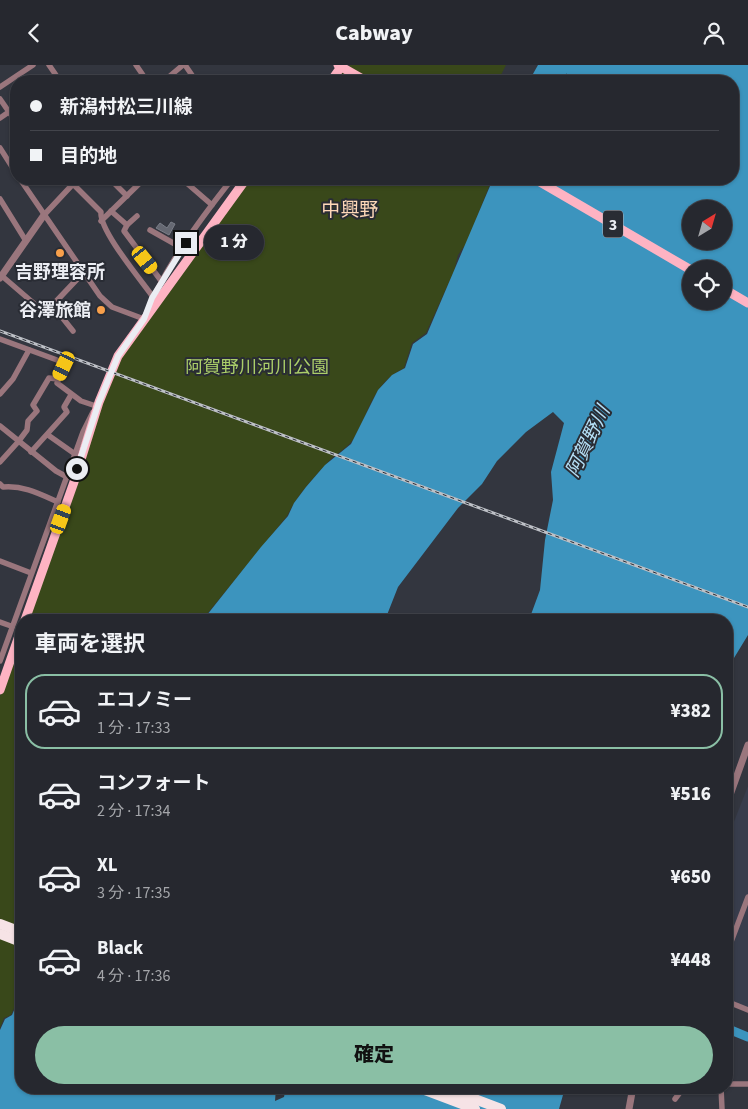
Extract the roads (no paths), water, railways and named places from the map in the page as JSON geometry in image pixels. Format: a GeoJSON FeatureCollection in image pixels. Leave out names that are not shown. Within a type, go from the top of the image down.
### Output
{"type":"FeatureCollection","features":[{"type":"Feature","properties":{"kind":"highway"},"geometry":{"type":"LineString","coordinates":[[0,924],[15,930]]}},
{"type":"Feature","properties":{"kind":"highway"},"geometry":{"type":"LineString","coordinates":[[0,934],[15,940]]}},
{"type":"Feature","properties":{"kind":"highway"},"geometry":{"type":"LineString","coordinates":[[435,1094],[475,1109]]}},
{"type":"Feature","properties":{"kind":"highway"},"geometry":{"type":"LineString","coordinates":[[461,1094],[501,1109]]}},
{"type":"Feature","properties":{"kind":"main road"},"geometry":{"type":"LineString","coordinates":[[343,67],[356,75]]}},
{"type":"Feature","properties":{"kind":"main road"},"geometry":{"type":"LineString","coordinates":[[27,614],[74,482],[97,404],[118,356],[242,185]]}},
{"type":"Feature","properties":{"kind":"main road","name":"3"},"geometry":{"type":"LineString","coordinates":[[545,185],[682,265]]}},
{"type":"Feature","properties":{"kind":"main road"},"geometry":{"type":"LineString","coordinates":[[732,294],[748,303]]}},
{"type":"Feature","properties":{"kind":"main road"},"geometry":{"type":"LineString","coordinates":[[0,690],[15,648]]}},
{"type":"Feature","properties":{"kind":"street"},"geometry":{"type":"LineString","coordinates":[[18,75],[33,65]]}},
{"type":"Feature","properties":{"kind":"street"},"geometry":{"type":"LineString","coordinates":[[172,75],[184,65]]}},
{"type":"Feature","properties":{"kind":"street"},"geometry":{"type":"LineString","coordinates":[[0,99],[9,112],[0,118]]}},
{"type":"Feature","properties":{"kind":"street"},"geometry":{"type":"LineString","coordinates":[[0,148],[10,164]]}},
{"type":"Feature","properties":{"kind":"street"},"geometry":{"type":"LineString","coordinates":[[24,185],[105,301],[112,307],[144,319],[153,297],[182,248],[227,185]]}},
{"type":"Feature","properties":{"kind":"street"},"geometry":{"type":"LineString","coordinates":[[68,185],[1,275],[45,313],[53,307],[84,273]]}},
{"type":"Feature","properties":{"kind":"street"},"geometry":{"type":"LineString","coordinates":[[75,185],[101,212],[101,221],[122,255],[153,297]]}},
{"type":"Feature","properties":{"kind":"street"},"geometry":{"type":"LineString","coordinates":[[116,185],[127,196]]}},
{"type":"Feature","properties":{"kind":"street"},"geometry":{"type":"LineString","coordinates":[[101,221],[138,185]]}},
{"type":"Feature","properties":{"kind":"street"},"geometry":{"type":"LineString","coordinates":[[189,185],[212,205]]}},
{"type":"Feature","properties":{"kind":"street"},"geometry":{"type":"LineString","coordinates":[[0,199],[26,241]]}},
{"type":"Feature","properties":{"kind":"street"},"geometry":{"type":"LineString","coordinates":[[112,211],[127,225]]}},
{"type":"Feature","properties":{"kind":"street"},"geometry":{"type":"LineString","coordinates":[[137,216],[127,225],[124,231],[162,282]]}},
{"type":"Feature","properties":{"kind":"street"},"geometry":{"type":"LineString","coordinates":[[150,229],[182,248]]}},
{"type":"Feature","properties":{"kind":"street"},"geometry":{"type":"LineString","coordinates":[[53,307],[73,331]]}},
{"type":"Feature","properties":{"kind":"street"},"geometry":{"type":"LineString","coordinates":[[0,339],[57,360],[64,366],[57,383],[81,401],[97,404],[87,422],[16,614]]}},
{"type":"Feature","properties":{"kind":"street"},"geometry":{"type":"LineString","coordinates":[[0,394],[13,379],[29,350]]}},
{"type":"Feature","properties":{"kind":"street"},"geometry":{"type":"LineString","coordinates":[[0,462],[27,430],[28,421],[37,411],[33,405],[49,378],[58,379]]}},
{"type":"Feature","properties":{"kind":"street"},"geometry":{"type":"LineString","coordinates":[[31,452],[67,412],[64,407],[71,395]]}},
{"type":"Feature","properties":{"kind":"street"},"geometry":{"type":"LineString","coordinates":[[0,426],[31,452],[67,477]]}},
{"type":"Feature","properties":{"kind":"street"},"geometry":{"type":"LineString","coordinates":[[48,435],[76,454]]}},
{"type":"Feature","properties":{"kind":"street"},"geometry":{"type":"LineString","coordinates":[[0,484],[3,487],[16,485],[58,502]]}},
{"type":"Feature","properties":{"kind":"street"},"geometry":{"type":"LineString","coordinates":[[0,561],[31,573]]}},
{"type":"Feature","properties":{"kind":"street"},"geometry":{"type":"LineString","coordinates":[[0,661],[15,615]]}},
{"type":"Feature","properties":{"kind":"street"},"geometry":{"type":"LineString","coordinates":[[0,622],[11,626]]}},
{"type":"Feature","properties":{"kind":"street"},"geometry":{"type":"LineString","coordinates":[[733,786],[748,745]]}},
{"type":"Feature","properties":{"kind":"street"},"geometry":{"type":"LineString","coordinates":[[733,937],[748,897]]}},
{"type":"Feature","properties":{"kind":"street"},"geometry":{"type":"LineString","coordinates":[[733,1004],[748,1010]]}},
{"type":"Feature","properties":{"kind":"street"},"geometry":{"type":"LineString","coordinates":[[733,1084],[748,1083]]}},
{"type":"Feature","properties":{"kind":"street"},"geometry":{"type":"LineString","coordinates":[[629,1109],[632,1094]]}},
{"type":"Feature","properties":{"kind":"street"},"geometry":{"type":"LineString","coordinates":[[675,1099],[679,1094]]}},
{"type":"Feature","properties":{"kind":"street"},"geometry":{"type":"LineString","coordinates":[[721,1094],[722,1109]]}},
{"type":"Feature","properties":{"kind":"water","name":"阿賀野川"},"geometry":{"type":"Polygon","coordinates":[[[538,65],[748,65],[748,635],[733,662],[733,614],[531,614],[540,590],[545,540],[553,500],[551,472],[564,423],[553,412],[526,432],[497,461],[482,484],[458,508],[398,587],[387,614],[208,614],[288,516],[294,503],[306,487],[325,465],[351,444],[378,390],[392,375],[405,368],[413,344],[427,334],[490,185],[739,185],[739,75],[566,75],[567,73],[566,75],[532,75],[538,65]]]}},
{"type":"Feature","properties":{"kind":"water"},"geometry":{"type":"Polygon","coordinates":[[[15,1008],[15,1094],[276,1094],[275,1101],[284,1097],[285,1094],[563,1094],[559,1109],[0,1109],[0,1030],[5,1019],[12,1015],[15,1008]]]}},
{"type":"Feature","properties":{"kind":"waterway"},"geometry":{"type":"LineString","coordinates":[[733,1031],[748,1037]]}},
{"type":"Feature","properties":{"kind":"railway"},"geometry":{"type":"LineString","coordinates":[[0,331],[748,607]]}},
{"type":"Feature","properties":{"kind":"place","name":"吉野理容所"},"geometry":{"type":"Point","coordinates":[60,253]}},
{"type":"Feature","properties":{"kind":"place","name":"谷澤旅館"},"geometry":{"type":"Point","coordinates":[101,310]}},
{"type":"Feature","properties":{"kind":"district","name":"中興野"},"geometry":{"type":"Point","coordinates":[350,209]}},
{"type":"Feature","properties":{"kind":"park label","name":"阿賀野川河川公園"},"geometry":{"type":"Point","coordinates":[257,367]}}]}
